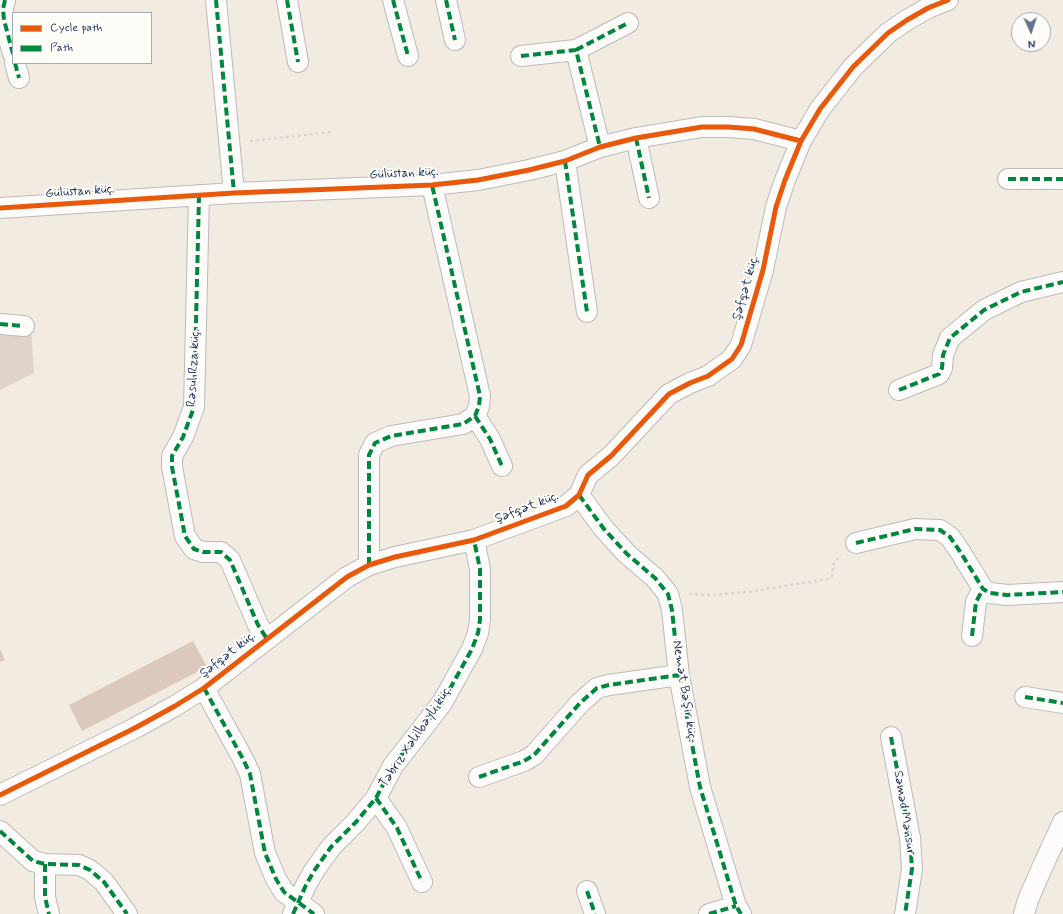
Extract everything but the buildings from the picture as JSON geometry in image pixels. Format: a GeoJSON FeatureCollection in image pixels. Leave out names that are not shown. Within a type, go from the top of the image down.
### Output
{"type":"FeatureCollection","features":[{"type":"Feature","properties":{"kind":"street"},"geometry":{"type":"LineString","coordinates":[[5,0],[3,9],[4,20],[12,50]]}},
{"type":"Feature","properties":{"kind":"street"},"geometry":{"type":"LineString","coordinates":[[216,0],[234,193]]}},
{"type":"Feature","properties":{"kind":"street"},"geometry":{"type":"LineString","coordinates":[[287,0],[298,62]]}},
{"type":"Feature","properties":{"kind":"street"},"geometry":{"type":"LineString","coordinates":[[394,0],[408,56]]}},
{"type":"Feature","properties":{"kind":"street"},"geometry":{"type":"LineString","coordinates":[[446,0],[455,40]]}},
{"type":"Feature","properties":{"kind":"street","name":"Şəfqət küç."},"geometry":{"type":"LineString","coordinates":[[0,795],[135,728],[204,688],[347,577],[369,565],[395,557],[474,540],[566,506],[579,495],[588,475],[611,456],[669,394],[708,376],[732,359],[741,345],[763,270],[776,207],[785,180],[801,141],[820,109],[853,67],[888,33],[928,8],[948,0]]}},
{"type":"Feature","properties":{"kind":"street"},"geometry":{"type":"LineString","coordinates":[[521,56],[576,50],[628,23]]}},
{"type":"Feature","properties":{"kind":"street"},"geometry":{"type":"LineString","coordinates":[[576,50],[600,147]]}},
{"type":"Feature","properties":{"kind":"street","name":"Gülüstan küç."},"geometry":{"type":"LineString","coordinates":[[0,208],[234,193],[432,185],[478,180],[565,161],[600,147],[636,138],[702,127],[728,127],[754,130],[801,141]]}},
{"type":"Feature","properties":{"kind":"street"},"geometry":{"type":"LineString","coordinates":[[636,138],[649,198]]}},
{"type":"Feature","properties":{"kind":"street"},"geometry":{"type":"LineString","coordinates":[[565,161],[586,312]]}},
{"type":"Feature","properties":{"kind":"street"},"geometry":{"type":"LineString","coordinates":[[1008,179],[1063,180]]}},
{"type":"Feature","properties":{"kind":"street"},"geometry":{"type":"LineString","coordinates":[[369,565],[369,455],[376,444],[391,436],[463,424],[476,416],[479,406],[480,396],[432,185]]}},
{"type":"Feature","properties":{"kind":"street","name":"Rəsul Rza küç."},"geometry":{"type":"LineString","coordinates":[[199,196],[194,407],[183,437],[172,456],[172,467],[185,536],[194,549],[203,552],[222,552],[230,560],[258,625],[267,639]]}},
{"type":"Feature","properties":{"kind":"street"},"geometry":{"type":"LineString","coordinates":[[899,390],[939,374],[942,368],[943,355],[950,338],[984,310],[1021,292],[1063,282]]}},
{"type":"Feature","properties":{"kind":"street"},"geometry":{"type":"LineString","coordinates":[[0,324],[24,326]]}},
{"type":"Feature","properties":{"kind":"street"},"geometry":{"type":"LineString","coordinates":[[476,416],[490,439],[502,466]]}},
{"type":"Feature","properties":{"kind":"street","name":"Nemət Bəşir küç."},"geometry":{"type":"LineString","coordinates":[[579,495],[604,529],[627,554],[654,578],[668,594],[672,610],[679,675],[700,787],[738,910]]}},
{"type":"Feature","properties":{"kind":"street"},"geometry":{"type":"LineString","coordinates":[[856,543],[916,529],[940,530],[950,537],[983,589],[990,592],[1007,595],[1063,592]]}},
{"type":"Feature","properties":{"kind":"street","name":"Təbriz Xəlilbəyli küç."},"geometry":{"type":"LineString","coordinates":[[302,910],[314,871],[331,847],[356,822],[376,798],[393,766],[442,703],[472,648],[478,633],[480,620],[480,569],[474,540]]}},
{"type":"Feature","properties":{"kind":"street"},"geometry":{"type":"LineString","coordinates":[[972,636],[976,602],[983,589]]}},
{"type":"Feature","properties":{"kind":"street"},"geometry":{"type":"LineString","coordinates":[[479,777],[524,761],[534,755],[580,703],[597,688],[679,675]]}},
{"type":"Feature","properties":{"kind":"street"},"geometry":{"type":"LineString","coordinates":[[204,688],[250,774],[265,852],[276,879],[284,892],[302,910]]}},
{"type":"Feature","properties":{"kind":"street"},"geometry":{"type":"LineString","coordinates":[[1026,697],[1063,703]]}},
{"type":"Feature","properties":{"kind":"street","name":"Səməd Mənsur"},"geometry":{"type":"LineString","coordinates":[[891,737],[910,838],[912,869],[905,914]]}},
{"type":"Feature","properties":{"kind":"street"},"geometry":{"type":"LineString","coordinates":[[376,798],[397,828],[422,882]]}},
{"type":"Feature","properties":{"kind":"street"},"geometry":{"type":"LineString","coordinates":[[1024,914],[1028,900],[1063,822]]}},
{"type":"Feature","properties":{"kind":"street"},"geometry":{"type":"LineString","coordinates":[[0,831],[33,861],[45,864],[79,865],[90,870],[104,882],[127,914]]}},
{"type":"Feature","properties":{"kind":"street"},"geometry":{"type":"LineString","coordinates":[[45,864],[45,897],[50,914]]}},
{"type":"Feature","properties":{"kind":"street"},"geometry":{"type":"LineString","coordinates":[[587,891],[595,914]]}},
{"type":"Feature","properties":{"kind":"street"},"geometry":{"type":"LineString","coordinates":[[709,914],[738,910]]}},
{"type":"Feature","properties":{"kind":"path"},"geometry":{"type":"LineString","coordinates":[[229,143],[331,132]]}},
{"type":"Feature","properties":{"kind":"path"},"geometry":{"type":"LineString","coordinates":[[668,594],[710,595],[747,592],[828,579],[832,576],[834,563],[837,558],[856,543]]}},
{"type":"Feature","properties":{"kind":"shaded area"},"geometry":{"type":"Polygon","coordinates":[[[0,326],[31,328],[34,373],[0,390],[0,326]]]}},
{"type":"Feature","properties":{"kind":"marked path"},"geometry":{"type":"LineString","coordinates":[[5,0],[3,9],[4,20],[12,50]]}},
{"type":"Feature","properties":{"kind":"marked path"},"geometry":{"type":"LineString","coordinates":[[216,0],[234,193]]}},
{"type":"Feature","properties":{"kind":"marked path"},"geometry":{"type":"LineString","coordinates":[[287,0],[298,62]]}},
{"type":"Feature","properties":{"kind":"marked path"},"geometry":{"type":"LineString","coordinates":[[393,0],[408,56]]}},
{"type":"Feature","properties":{"kind":"marked path"},"geometry":{"type":"LineString","coordinates":[[446,0],[455,40]]}},
{"type":"Feature","properties":{"kind":"marked path"},"geometry":{"type":"LineString","coordinates":[[576,50],[628,23]]}},
{"type":"Feature","properties":{"kind":"marked path"},"geometry":{"type":"LineString","coordinates":[[521,56],[576,50],[600,147]]}},
{"type":"Feature","properties":{"kind":"marked path"},"geometry":{"type":"LineString","coordinates":[[15,64],[19,78]]}},
{"type":"Feature","properties":{"kind":"marked path"},"geometry":{"type":"LineString","coordinates":[[636,138],[649,198]]}},
{"type":"Feature","properties":{"kind":"marked path"},"geometry":{"type":"LineString","coordinates":[[565,161],[587,312]]}},
{"type":"Feature","properties":{"kind":"marked path"},"geometry":{"type":"LineString","coordinates":[[1008,179],[1063,179]]}},
{"type":"Feature","properties":{"kind":"marked path"},"geometry":{"type":"LineString","coordinates":[[369,565],[369,455],[375,443],[391,436],[463,424],[475,416],[479,406],[480,396],[432,185]]}},
{"type":"Feature","properties":{"kind":"marked path"},"geometry":{"type":"LineString","coordinates":[[199,195],[194,407],[183,437],[172,456],[172,467],[185,536],[194,549],[203,552],[221,552],[230,560],[258,625],[267,639]]}},
{"type":"Feature","properties":{"kind":"marked path"},"geometry":{"type":"LineString","coordinates":[[899,390],[939,374],[942,368],[943,355],[950,338],[984,310],[1021,292],[1063,282]]}},
{"type":"Feature","properties":{"kind":"marked path"},"geometry":{"type":"LineString","coordinates":[[0,324],[24,326]]}},
{"type":"Feature","properties":{"kind":"marked path"},"geometry":{"type":"LineString","coordinates":[[475,416],[490,439],[502,466]]}},
{"type":"Feature","properties":{"kind":"marked path"},"geometry":{"type":"LineString","coordinates":[[579,495],[604,529],[627,554],[655,578],[668,594],[672,610],[679,675],[700,787],[736,906],[741,914]]}},
{"type":"Feature","properties":{"kind":"marked path"},"geometry":{"type":"LineString","coordinates":[[856,543],[915,529],[940,530],[950,537],[983,589],[990,593],[1007,595],[1063,592]]}},
{"type":"Feature","properties":{"kind":"marked path"},"geometry":{"type":"LineString","coordinates":[[293,914],[314,871],[331,847],[356,822],[376,798],[393,766],[442,703],[472,649],[478,633],[480,620],[480,569],[474,540]]}},
{"type":"Feature","properties":{"kind":"marked path"},"geometry":{"type":"LineString","coordinates":[[972,636],[976,602],[983,589]]}},
{"type":"Feature","properties":{"kind":"marked path"},"geometry":{"type":"LineString","coordinates":[[479,777],[524,761],[534,755],[580,703],[597,688],[679,675]]}},
{"type":"Feature","properties":{"kind":"marked path"},"geometry":{"type":"LineString","coordinates":[[204,688],[250,774],[265,853],[276,879],[284,892],[314,914]]}},
{"type":"Feature","properties":{"kind":"marked path"},"geometry":{"type":"LineString","coordinates":[[1025,697],[1063,703]]}},
{"type":"Feature","properties":{"kind":"marked path"},"geometry":{"type":"LineString","coordinates":[[891,737],[910,838],[912,869],[905,914]]}},
{"type":"Feature","properties":{"kind":"marked path"},"geometry":{"type":"LineString","coordinates":[[376,798],[397,828],[422,882]]}},
{"type":"Feature","properties":{"kind":"marked path"},"geometry":{"type":"LineString","coordinates":[[0,831],[33,861],[45,864],[79,865],[90,870],[104,882],[127,914]]}},
{"type":"Feature","properties":{"kind":"marked path"},"geometry":{"type":"LineString","coordinates":[[45,864],[45,897],[49,914]]}},
{"type":"Feature","properties":{"kind":"marked path"},"geometry":{"type":"LineString","coordinates":[[587,891],[595,914]]}},
{"type":"Feature","properties":{"kind":"marked path"},"geometry":{"type":"LineString","coordinates":[[709,914],[736,906]]}},
{"type":"Feature","properties":{"kind":"cycle path"},"geometry":{"type":"LineString","coordinates":[[0,795],[135,728],[204,688],[347,577],[369,565],[395,557],[474,540],[566,506],[579,495],[588,475],[611,456],[669,394],[708,376],[732,359],[741,345],[763,270],[776,207],[785,180],[801,141],[820,109],[853,67],[888,33],[928,8],[948,0]]}},
{"type":"Feature","properties":{"kind":"cycle path"},"geometry":{"type":"LineString","coordinates":[[0,208],[234,193],[432,185],[478,180],[565,161],[600,147],[636,138],[702,127],[754,129],[801,141]]}}]}
